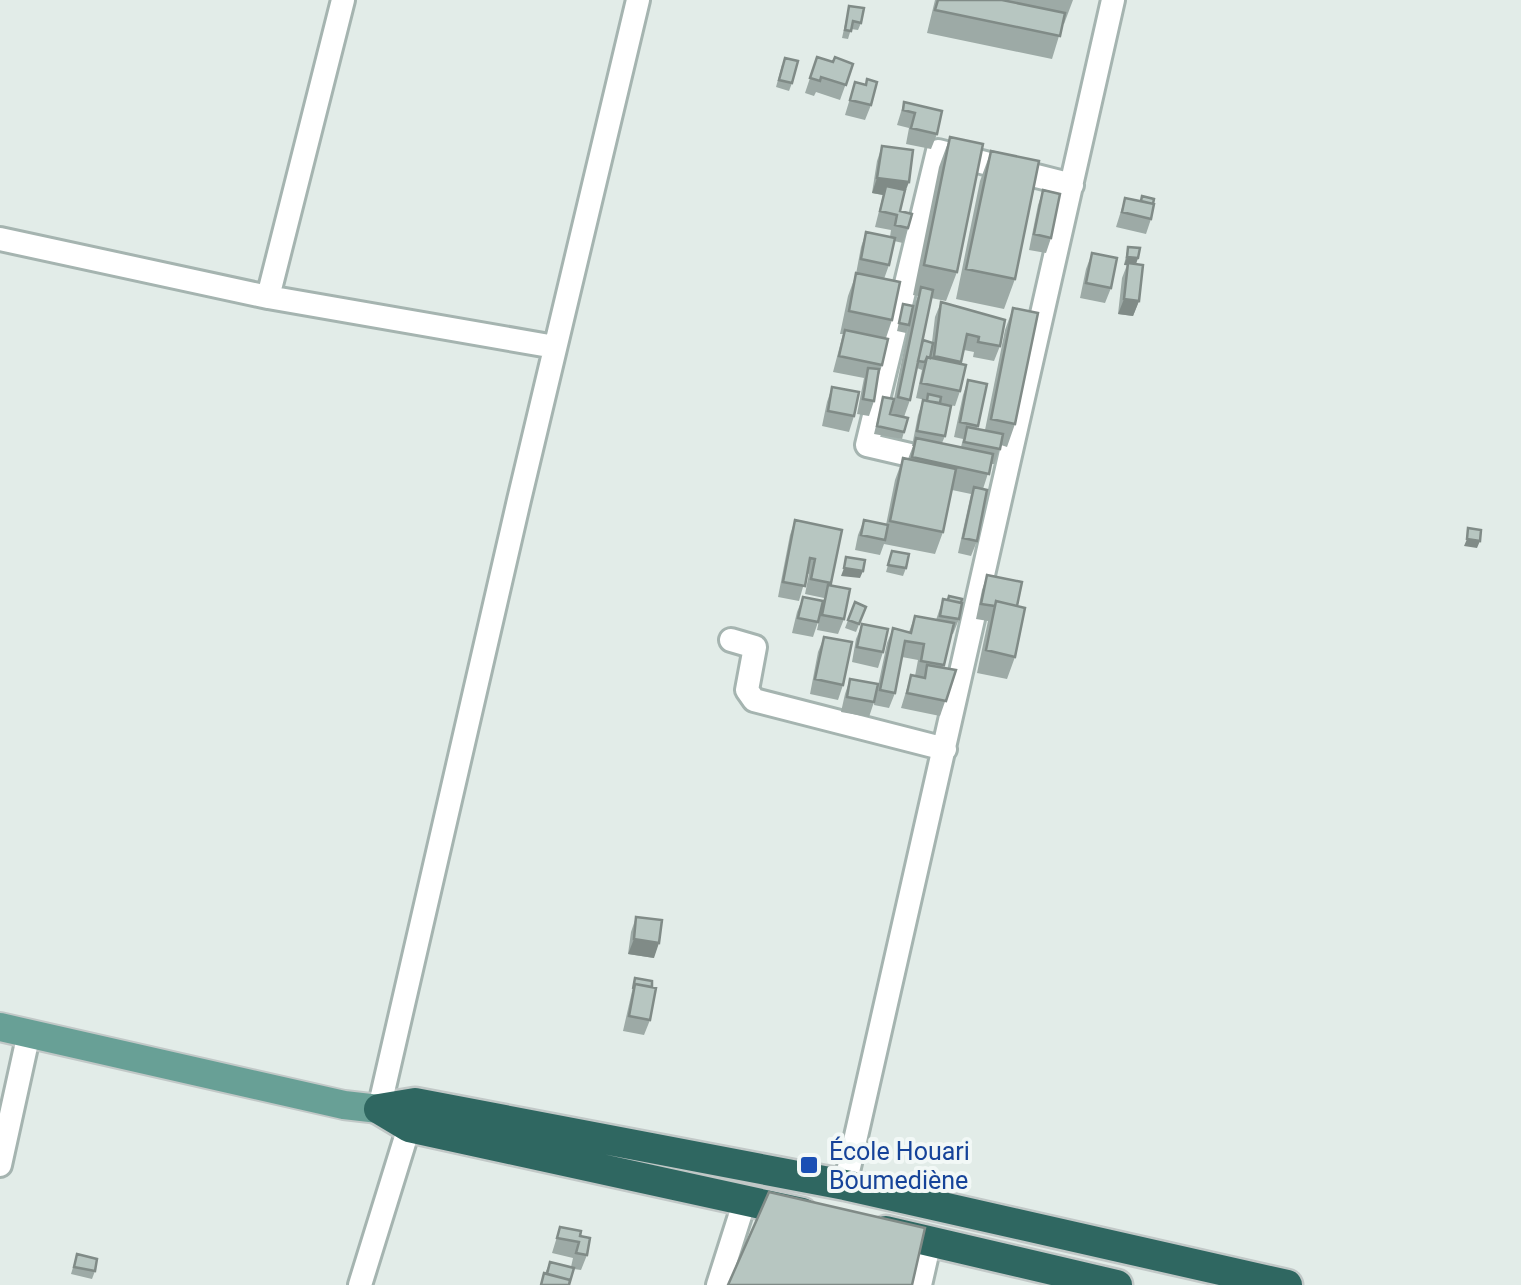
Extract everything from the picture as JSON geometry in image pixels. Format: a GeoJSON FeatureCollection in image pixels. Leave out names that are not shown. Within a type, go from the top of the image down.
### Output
{"type":"FeatureCollection","features":[{"type":"Feature","properties":{"kind":"highway"},"geometry":{"type":"LineString","coordinates":[[379,1110],[415,1103],[845,1185],[1287,1285]]}},
{"type":"Feature","properties":{"kind":"highway"},"geometry":{"type":"LineString","coordinates":[[379,1110],[409,1128],[827,1218]]}},
{"type":"Feature","properties":{"kind":"highway"},"geometry":{"type":"LineString","coordinates":[[861,1226],[1117,1285]]}},
{"type":"Feature","properties":{"kind":"main road"},"geometry":{"type":"LineString","coordinates":[[0,1026],[379,1110]]}},
{"type":"Feature","properties":{"kind":"street"},"geometry":{"type":"LineString","coordinates":[[268,297],[344,0]]}},
{"type":"Feature","properties":{"kind":"street"},"geometry":{"type":"LineString","coordinates":[[379,1110],[638,0]]}},
{"type":"Feature","properties":{"kind":"street"},"geometry":{"type":"LineString","coordinates":[[845,1185],[945,749],[1030,329],[1072,185],[1113,0]]}},
{"type":"Feature","properties":{"kind":"street"},"geometry":{"type":"LineString","coordinates":[[954,465],[867,445],[938,151],[1072,185]]}},
{"type":"Feature","properties":{"kind":"street"},"geometry":{"type":"LineString","coordinates":[[0,240],[268,297],[555,347]]}},
{"type":"Feature","properties":{"kind":"street"},"geometry":{"type":"LineString","coordinates":[[902,297],[931,305]]}},
{"type":"Feature","properties":{"kind":"street"},"geometry":{"type":"LineString","coordinates":[[731,640],[755,647],[747,690],[754,700],[945,749]]}},
{"type":"Feature","properties":{"kind":"street"},"geometry":{"type":"LineString","coordinates":[[0,1164],[29,1033]]}},
{"type":"Feature","properties":{"kind":"street"},"geometry":{"type":"LineString","coordinates":[[360,1285],[409,1128]]}},
{"type":"Feature","properties":{"kind":"street"},"geometry":{"type":"LineString","coordinates":[[718,1285],[745,1200]]}},
{"type":"Feature","properties":{"kind":"street"},"geometry":{"type":"LineString","coordinates":[[920,1285],[930,1240]]}},
{"type":"Feature","properties":{"kind":"building"},"geometry":{"type":"Polygon","coordinates":[[[938,0],[1002,0],[1065,13],[1060,36],[935,10],[938,0]]]}},
{"type":"Feature","properties":{"kind":"building"},"geometry":{"type":"Polygon","coordinates":[[[849,6],[864,8],[861,23],[853,21],[851,31],[845,30],[849,6]]]}},
{"type":"Feature","properties":{"kind":"building"},"geometry":{"type":"Polygon","coordinates":[[[817,57],[833,62],[835,57],[853,64],[846,85],[821,77],[820,81],[810,78],[817,57]]]}},
{"type":"Feature","properties":{"kind":"building"},"geometry":{"type":"Polygon","coordinates":[[[785,58],[798,61],[792,83],[779,80],[785,58]]]}},
{"type":"Feature","properties":{"kind":"building"},"geometry":{"type":"Polygon","coordinates":[[[867,79],[877,82],[871,105],[850,100],[855,82],[866,85],[867,79]]]}},
{"type":"Feature","properties":{"kind":"building"},"geometry":{"type":"Polygon","coordinates":[[[904,102],[942,111],[937,134],[911,128],[915,113],[903,110],[904,102]]]}},
{"type":"Feature","properties":{"kind":"building"},"geometry":{"type":"Polygon","coordinates":[[[950,137],[983,144],[957,272],[924,265],[950,137]]]}},
{"type":"Feature","properties":{"kind":"building"},"geometry":{"type":"Polygon","coordinates":[[[882,146],[913,150],[909,182],[877,178],[882,146]]]}},
{"type":"Feature","properties":{"kind":"building"},"geometry":{"type":"Polygon","coordinates":[[[991,151],[1039,161],[1015,279],[966,269],[991,151]]]}},
{"type":"Feature","properties":{"kind":"building"},"geometry":{"type":"Polygon","coordinates":[[[886,186],[905,190],[900,211],[912,214],[908,228],[895,225],[897,215],[880,211],[886,186]]]}},
{"type":"Feature","properties":{"kind":"building"},"geometry":{"type":"Polygon","coordinates":[[[1043,190],[1060,194],[1051,238],[1034,234],[1043,190]]]}},
{"type":"Feature","properties":{"kind":"building"},"geometry":{"type":"Polygon","coordinates":[[[1142,196],[1154,199],[1153,204],[1141,201],[1142,196]]]}},
{"type":"Feature","properties":{"kind":"building"},"geometry":{"type":"Polygon","coordinates":[[[1125,198],[1154,204],[1151,219],[1122,212],[1125,198]]]}},
{"type":"Feature","properties":{"kind":"building"},"geometry":{"type":"Polygon","coordinates":[[[866,232],[895,238],[889,265],[861,259],[866,232]]]}},
{"type":"Feature","properties":{"kind":"building"},"geometry":{"type":"Polygon","coordinates":[[[1128,247],[1140,248],[1138,258],[1127,257],[1128,247]]]}},
{"type":"Feature","properties":{"kind":"building"},"geometry":{"type":"Polygon","coordinates":[[[1092,253],[1117,258],[1111,288],[1086,283],[1092,253]]]}},
{"type":"Feature","properties":{"kind":"building"},"geometry":{"type":"Polygon","coordinates":[[[1128,263],[1143,265],[1139,301],[1124,299],[1128,263]]]}},
{"type":"Feature","properties":{"kind":"building"},"geometry":{"type":"Polygon","coordinates":[[[856,273],[900,282],[892,320],[849,311],[856,273]]]}},
{"type":"Feature","properties":{"kind":"building"},"geometry":{"type":"Polygon","coordinates":[[[921,287],[933,290],[910,400],[898,397],[921,287]]]}},
{"type":"Feature","properties":{"kind":"building"},"geometry":{"type":"Polygon","coordinates":[[[941,302],[1005,320],[1000,346],[978,342],[979,337],[967,334],[961,362],[934,356],[941,302]]]}},
{"type":"Feature","properties":{"kind":"building"},"geometry":{"type":"Polygon","coordinates":[[[903,304],[913,306],[909,325],[899,323],[903,304]]]}},
{"type":"Feature","properties":{"kind":"building"},"geometry":{"type":"Polygon","coordinates":[[[1013,308],[1038,313],[1015,424],[991,419],[1013,308]]]}},
{"type":"Feature","properties":{"kind":"building"},"geometry":{"type":"Polygon","coordinates":[[[845,330],[888,339],[882,365],[839,356],[845,330]]]}},
{"type":"Feature","properties":{"kind":"building"},"geometry":{"type":"Polygon","coordinates":[[[923,340],[933,343],[930,358],[925,362],[918,361],[923,340]]]}},
{"type":"Feature","properties":{"kind":"building"},"geometry":{"type":"Polygon","coordinates":[[[927,357],[966,365],[960,391],[921,383],[927,357]]]}},
{"type":"Feature","properties":{"kind":"building"},"geometry":{"type":"Polygon","coordinates":[[[868,368],[879,369],[874,401],[863,399],[868,368]]]}},
{"type":"Feature","properties":{"kind":"building"},"geometry":{"type":"Polygon","coordinates":[[[968,380],[987,384],[978,426],[960,422],[968,380]]]}},
{"type":"Feature","properties":{"kind":"building"},"geometry":{"type":"Polygon","coordinates":[[[832,387],[859,392],[854,416],[828,411],[832,387]]]}},
{"type":"Feature","properties":{"kind":"building"},"geometry":{"type":"Polygon","coordinates":[[[928,394],[941,397],[940,403],[927,401],[928,394]]]}},
{"type":"Feature","properties":{"kind":"building"},"geometry":{"type":"Polygon","coordinates":[[[883,397],[894,399],[890,414],[908,418],[904,432],[877,426],[883,397]]]}},
{"type":"Feature","properties":{"kind":"building"},"geometry":{"type":"Polygon","coordinates":[[[923,400],[951,406],[945,436],[917,431],[923,400]]]}},
{"type":"Feature","properties":{"kind":"building"},"geometry":{"type":"Polygon","coordinates":[[[967,427],[1003,434],[1000,449],[964,442],[967,427]]]}},
{"type":"Feature","properties":{"kind":"building"},"geometry":{"type":"Polygon","coordinates":[[[916,438],[993,454],[989,474],[912,457],[916,438]]]}},
{"type":"Feature","properties":{"kind":"building"},"geometry":{"type":"Polygon","coordinates":[[[903,458],[956,469],[943,532],[890,521],[903,458]]]}},
{"type":"Feature","properties":{"kind":"building"},"geometry":{"type":"Polygon","coordinates":[[[974,487],[987,490],[977,541],[963,538],[974,487]]]}},
{"type":"Feature","properties":{"kind":"building"},"geometry":{"type":"Polygon","coordinates":[[[795,520],[842,530],[831,583],[811,579],[815,559],[810,558],[805,586],[783,582],[795,520]]]}},
{"type":"Feature","properties":{"kind":"building"},"geometry":{"type":"Polygon","coordinates":[[[864,520],[888,525],[885,540],[861,535],[864,520]]]}},
{"type":"Feature","properties":{"kind":"building"},"geometry":{"type":"Polygon","coordinates":[[[1468,528],[1481,530],[1480,541],[1467,539],[1468,528]]]}},
{"type":"Feature","properties":{"kind":"building"},"geometry":{"type":"Polygon","coordinates":[[[892,551],[909,554],[906,568],[888,565],[892,551]]]}},
{"type":"Feature","properties":{"kind":"building"},"geometry":{"type":"Polygon","coordinates":[[[846,557],[865,560],[863,571],[844,568],[846,557]]]}},
{"type":"Feature","properties":{"kind":"building"},"geometry":{"type":"Polygon","coordinates":[[[987,575],[1022,582],[1017,606],[996,601],[995,606],[981,604],[987,575]]]}},
{"type":"Feature","properties":{"kind":"building"},"geometry":{"type":"Polygon","coordinates":[[[828,585],[850,589],[844,619],[822,615],[828,585]]]}},
{"type":"Feature","properties":{"kind":"building"},"geometry":{"type":"Polygon","coordinates":[[[803,597],[823,601],[818,622],[798,618],[803,597]]]}},
{"type":"Feature","properties":{"kind":"building"},"geometry":{"type":"Polygon","coordinates":[[[943,599],[962,603],[959,619],[940,616],[943,599]]]}},
{"type":"Feature","properties":{"kind":"building"},"geometry":{"type":"Polygon","coordinates":[[[996,601],[1025,608],[1015,657],[986,650],[996,601]]]}},
{"type":"Feature","properties":{"kind":"building"},"geometry":{"type":"Polygon","coordinates":[[[855,602],[866,607],[859,624],[848,620],[855,602]]]}},
{"type":"Feature","properties":{"kind":"building"},"geometry":{"type":"Polygon","coordinates":[[[915,616],[954,623],[944,665],[921,661],[924,644],[905,641],[895,693],[880,690],[893,628],[911,633],[915,616]]]}},
{"type":"Feature","properties":{"kind":"building"},"geometry":{"type":"Polygon","coordinates":[[[862,624],[888,629],[883,652],[857,647],[862,624]]]}},
{"type":"Feature","properties":{"kind":"building"},"geometry":{"type":"Polygon","coordinates":[[[824,637],[852,642],[843,685],[815,679],[824,637]]]}},
{"type":"Feature","properties":{"kind":"building"},"geometry":{"type":"Polygon","coordinates":[[[927,665],[956,670],[946,701],[907,693],[911,675],[925,678],[927,665]]]}},
{"type":"Feature","properties":{"kind":"building"},"geometry":{"type":"Polygon","coordinates":[[[850,679],[878,684],[874,702],[847,697],[850,679]]]}},
{"type":"Feature","properties":{"kind":"building"},"geometry":{"type":"Polygon","coordinates":[[[636,917],[662,920],[659,943],[634,939],[636,917]]]}},
{"type":"Feature","properties":{"kind":"building"},"geometry":{"type":"Polygon","coordinates":[[[635,978],[652,981],[652,987],[635,984],[633,989],[635,978]]]}},
{"type":"Feature","properties":{"kind":"building"},"geometry":{"type":"Polygon","coordinates":[[[635,984],[656,988],[650,1020],[629,1016],[635,984]]]}},
{"type":"Feature","properties":{"kind":"building"},"geometry":{"type":"Polygon","coordinates":[[[769,1192],[925,1228],[912,1285],[728,1285],[769,1192]]]}},
{"type":"Feature","properties":{"kind":"building"},"geometry":{"type":"Polygon","coordinates":[[[560,1227],[581,1231],[580,1236],[590,1238],[587,1255],[576,1253],[579,1242],[557,1238],[560,1227]]]}},
{"type":"Feature","properties":{"kind":"building"},"geometry":{"type":"Polygon","coordinates":[[[77,1254],[97,1259],[95,1271],[74,1267],[77,1254]]]}},
{"type":"Feature","properties":{"kind":"building"},"geometry":{"type":"Polygon","coordinates":[[[550,1262],[574,1268],[569,1285],[570,1280],[547,1274],[550,1262]]]}},
{"type":"Feature","properties":{"kind":"building"},"geometry":{"type":"Polygon","coordinates":[[[544,1273],[570,1280],[569,1285],[541,1285],[544,1273]]]}},
{"type":"Feature","properties":{"kind":"place","name":"École Houari Boumediène"},"geometry":{"type":"Point","coordinates":[809,1165]}}]}
